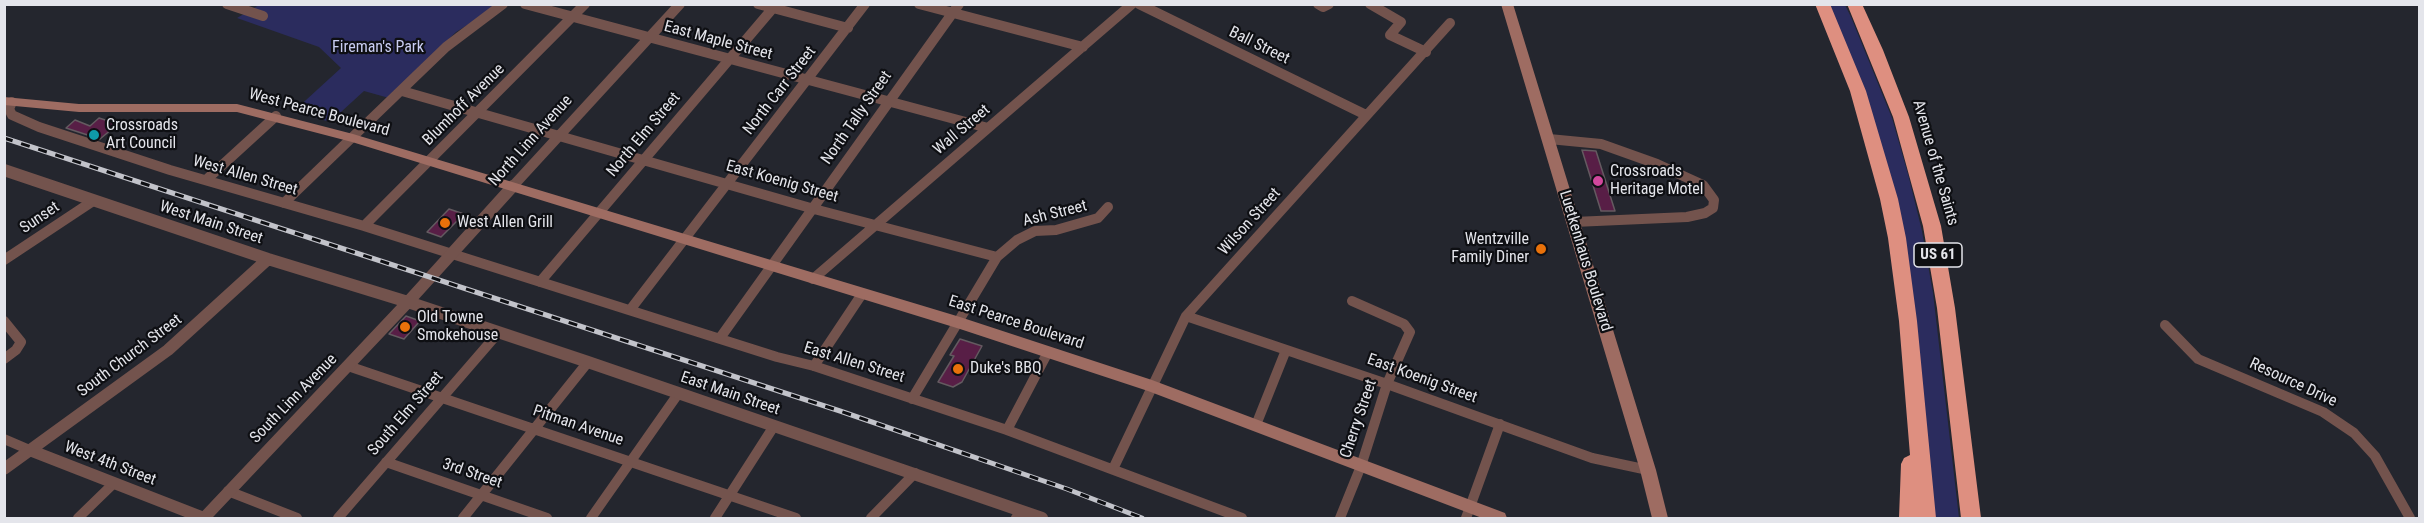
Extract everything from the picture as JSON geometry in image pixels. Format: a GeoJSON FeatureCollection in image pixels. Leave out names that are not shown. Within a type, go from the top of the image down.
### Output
{"type":"FeatureCollection","features":[{"type":"Feature","properties":{"kind":"highway","name":"US 61"},"geometry":{"type":"LineString","coordinates":[[1822,4],[1858,91],[1887,190],[1903,279],[1926,519]]}},
{"type":"Feature","properties":{"kind":"highway","name":"Avenue of the Saints"},"geometry":{"type":"LineString","coordinates":[[1854,4],[1901,117],[1932,226],[1946,308],[1971,519]]}},
{"type":"Feature","properties":{"kind":"highway"},"geometry":{"type":"LineString","coordinates":[[1909,519],[1913,378]]}},
{"type":"Feature","properties":{"kind":"main road","name":"Luetkenhaus Boulevard"},"geometry":{"type":"LineString","coordinates":[[1507,4],[1648,470],[1657,517]]}},
{"type":"Feature","properties":{"kind":"main road","name":"West Pearce Boulevard"},"geometry":{"type":"LineString","coordinates":[[8,101],[78,108],[237,108],[276,116],[513,186]]}},
{"type":"Feature","properties":{"kind":"main road","name":"East Pearce Boulevard"},"geometry":{"type":"LineString","coordinates":[[513,186],[960,323],[1152,386],[1361,466],[1468,513],[1499,519]]}},
{"type":"Feature","properties":{"kind":"street"},"geometry":{"type":"LineString","coordinates":[[227,4],[263,16]]}},
{"type":"Feature","properties":{"kind":"street"},"geometry":{"type":"LineString","coordinates":[[284,203],[460,35],[503,4]]}},
{"type":"Feature","properties":{"kind":"street","name":"East Maple Street"},"geometry":{"type":"LineString","coordinates":[[525,4],[988,128]]}},
{"type":"Feature","properties":{"kind":"street","name":"Blumhoff Avenue"},"geometry":{"type":"LineString","coordinates":[[364,226],[585,4]]}},
{"type":"Feature","properties":{"kind":"street","name":"North Linn Avenue"},"geometry":{"type":"LineString","coordinates":[[408,302],[680,4]]}},
{"type":"Feature","properties":{"kind":"street"},"geometry":{"type":"LineString","coordinates":[[758,4],[848,28]]}},
{"type":"Feature","properties":{"kind":"street","name":"North Carr Street"},"geometry":{"type":"LineString","coordinates":[[630,310],[848,28],[864,4]]}},
{"type":"Feature","properties":{"kind":"street"},"geometry":{"type":"LineString","coordinates":[[919,4],[1083,47]]}},
{"type":"Feature","properties":{"kind":"street","name":"North Tally Street"},"geometry":{"type":"LineString","coordinates":[[720,338],[959,4]]}},
{"type":"Feature","properties":{"kind":"street","name":"Wall Street"},"geometry":{"type":"LineString","coordinates":[[813,279],[1132,4]]}},
{"type":"Feature","properties":{"kind":"street","name":"Ball Street"},"geometry":{"type":"LineString","coordinates":[[1139,4],[1366,115]]}},
{"type":"Feature","properties":{"kind":"street"},"geometry":{"type":"LineString","coordinates":[[1318,4],[1323,7],[1329,4]]}},
{"type":"Feature","properties":{"kind":"street"},"geometry":{"type":"LineString","coordinates":[[1370,4],[1401,22],[1390,34],[1426,52]]}},
{"type":"Feature","properties":{"kind":"street","name":"North Elm Street"},"geometry":{"type":"LineString","coordinates":[[540,282],[773,8]]}},
{"type":"Feature","properties":{"kind":"street","name":"Wilson Street"},"geometry":{"type":"LineString","coordinates":[[1113,469],[1186,316],[1450,23]]}},
{"type":"Feature","properties":{"kind":"street","name":"East Koenig Street"},"geometry":{"type":"LineString","coordinates":[[402,91],[814,209],[997,257]]}},
{"type":"Feature","properties":{"kind":"street","name":"West Allen Street"},"geometry":{"type":"LineString","coordinates":[[8,101],[12,115],[39,127],[170,170],[451,253]]}},
{"type":"Feature","properties":{"kind":"street"},"geometry":{"type":"LineString","coordinates":[[206,180],[276,116]]}},
{"type":"Feature","properties":{"kind":"street"},"geometry":{"type":"LineString","coordinates":[[1549,139],[1602,144],[1657,164],[1692,178],[1703,185],[1714,200],[1713,208],[1705,213],[1687,217],[1574,222]]}},
{"type":"Feature","properties":{"kind":"street","name":"West Main Street"},"geometry":{"type":"LineString","coordinates":[[4,170],[268,259],[408,302]]}},
{"type":"Feature","properties":{"kind":"street","name":"Sunset"},"geometry":{"type":"LineString","coordinates":[[4,260],[93,201]]}},
{"type":"Feature","properties":{"kind":"street","name":"Ash Street"},"geometry":{"type":"LineString","coordinates":[[912,399],[960,323],[997,257],[1017,240],[1035,231],[1056,230],[1098,218],[1108,207]]}},
{"type":"Feature","properties":{"kind":"street","name":"East Allen Street"},"geometry":{"type":"LineString","coordinates":[[451,253],[814,366],[1007,430],[1242,519]]}},
{"type":"Feature","properties":{"kind":"street","name":"South Church Street"},"geometry":{"type":"LineString","coordinates":[[4,469],[32,451],[168,350],[268,259]]}},
{"type":"Feature","properties":{"kind":"street"},"geometry":{"type":"LineString","coordinates":[[814,366],[862,294]]}},
{"type":"Feature","properties":{"kind":"street","name":"Cherry Street"},"geometry":{"type":"LineString","coordinates":[[1340,519],[1361,466],[1387,384],[1410,332],[1404,324],[1352,301]]}},
{"type":"Feature","properties":{"kind":"street","name":"East Main Street"},"geometry":{"type":"LineString","coordinates":[[408,302],[915,473],[1018,515],[1042,519]]}},
{"type":"Feature","properties":{"kind":"street","name":"South Linn Avenue"},"geometry":{"type":"LineString","coordinates":[[204,518],[408,302]]}},
{"type":"Feature","properties":{"kind":"street","name":"East Koenig Street"},"geometry":{"type":"LineString","coordinates":[[1186,316],[1387,384],[1592,458],[1648,470]]}},
{"type":"Feature","properties":{"kind":"street"},"geometry":{"type":"LineString","coordinates":[[4,321],[21,342],[16,350],[4,359]]}},
{"type":"Feature","properties":{"kind":"street","name":"Resource Drive"},"geometry":{"type":"LineString","coordinates":[[2165,325],[2198,359],[2323,412],[2354,433],[2375,456],[2410,519]]}},
{"type":"Feature","properties":{"kind":"street","name":"South Elm Street"},"geometry":{"type":"LineString","coordinates":[[338,519],[499,332]]}},
{"type":"Feature","properties":{"kind":"street"},"geometry":{"type":"LineString","coordinates":[[1256,425],[1286,350]]}},
{"type":"Feature","properties":{"kind":"street"},"geometry":{"type":"LineString","coordinates":[[1007,430],[1048,352]]}},
{"type":"Feature","properties":{"kind":"street"},"geometry":{"type":"LineString","coordinates":[[463,519],[588,362]]}},
{"type":"Feature","properties":{"kind":"street","name":"Pitman Avenue"},"geometry":{"type":"LineString","coordinates":[[348,366],[796,519]]}},
{"type":"Feature","properties":{"kind":"street"},"geometry":{"type":"LineString","coordinates":[[591,519],[678,394]]}},
{"type":"Feature","properties":{"kind":"street"},"geometry":{"type":"LineString","coordinates":[[1468,513],[1500,424]]}},
{"type":"Feature","properties":{"kind":"street"},"geometry":{"type":"LineString","coordinates":[[714,519],[774,426]]}},
{"type":"Feature","properties":{"kind":"street","name":"West 4th Street"},"geometry":{"type":"LineString","coordinates":[[4,439],[113,484],[204,518]]}},
{"type":"Feature","properties":{"kind":"street","name":"3rd Street"},"geometry":{"type":"LineString","coordinates":[[386,462],[547,519]]}},
{"type":"Feature","properties":{"kind":"street"},"geometry":{"type":"LineString","coordinates":[[871,519],[915,473]]}},
{"type":"Feature","properties":{"kind":"street"},"geometry":{"type":"LineString","coordinates":[[78,519],[113,484]]}},
{"type":"Feature","properties":{"kind":"street"},"geometry":{"type":"LineString","coordinates":[[228,491],[297,519]]}},
{"type":"Feature","properties":{"kind":"green space","name":"Fireman's Park"},"geometry":{"type":"Polygon","coordinates":[[[259,5],[500,5],[456,32],[389,98],[364,91],[330,122],[294,111],[341,68],[319,47],[237,18],[259,5]]]}},
{"type":"Feature","properties":{"kind":"green space"},"geometry":{"type":"Polygon","coordinates":[[[1827,5],[1845,5],[1851,17],[1892,118],[1908,174],[1922,231],[1933,293],[1959,518],[1935,518],[1913,302],[1827,5]]]}},
{"type":"Feature","properties":{"kind":"building","name":"Crossroads Art Council"},"geometry":{"type":"Polygon","coordinates":[[[99,118],[118,124],[100,139],[66,128],[75,120],[90,126],[99,118]]]}},
{"type":"Feature","properties":{"kind":"building","name":"Crossroads Heritage Motel"},"geometry":{"type":"Polygon","coordinates":[[[1582,150],[1596,151],[1615,211],[1601,211],[1582,150]]]}},
{"type":"Feature","properties":{"kind":"building","name":"West Allen Grill"},"geometry":{"type":"Polygon","coordinates":[[[449,209],[464,214],[441,237],[427,232],[449,209]]]}},
{"type":"Feature","properties":{"kind":"building","name":"Old Towne Smokehouse"},"geometry":{"type":"Polygon","coordinates":[[[406,316],[420,321],[404,339],[389,334],[406,316]]]}},
{"type":"Feature","properties":{"kind":"building","name":"Duke's BBQ"},"geometry":{"type":"Polygon","coordinates":[[[960,339],[982,346],[962,382],[953,387],[938,382],[954,356],[950,355],[960,339]]]}},
{"type":"Feature","properties":{"kind":"railway"},"geometry":{"type":"LineString","coordinates":[[4,138],[840,411],[1067,489],[1142,518]]}},
{"type":"Feature","properties":{"kind":"place","name":"Crossroads Art Council"},"geometry":{"type":"Point","coordinates":[94,135]}},
{"type":"Feature","properties":{"kind":"place","name":"Crossroads Heritage Motel"},"geometry":{"type":"Point","coordinates":[1598,181]}},
{"type":"Feature","properties":{"kind":"place","name":"West Allen Grill"},"geometry":{"type":"Point","coordinates":[445,223]}},
{"type":"Feature","properties":{"kind":"place","name":"Wentzville Family Diner"},"geometry":{"type":"Point","coordinates":[1541,249]}},
{"type":"Feature","properties":{"kind":"place","name":"Old Towne Smokehouse"},"geometry":{"type":"Point","coordinates":[405,327]}},
{"type":"Feature","properties":{"kind":"place","name":"Duke's BBQ"},"geometry":{"type":"Point","coordinates":[958,369]}}]}
